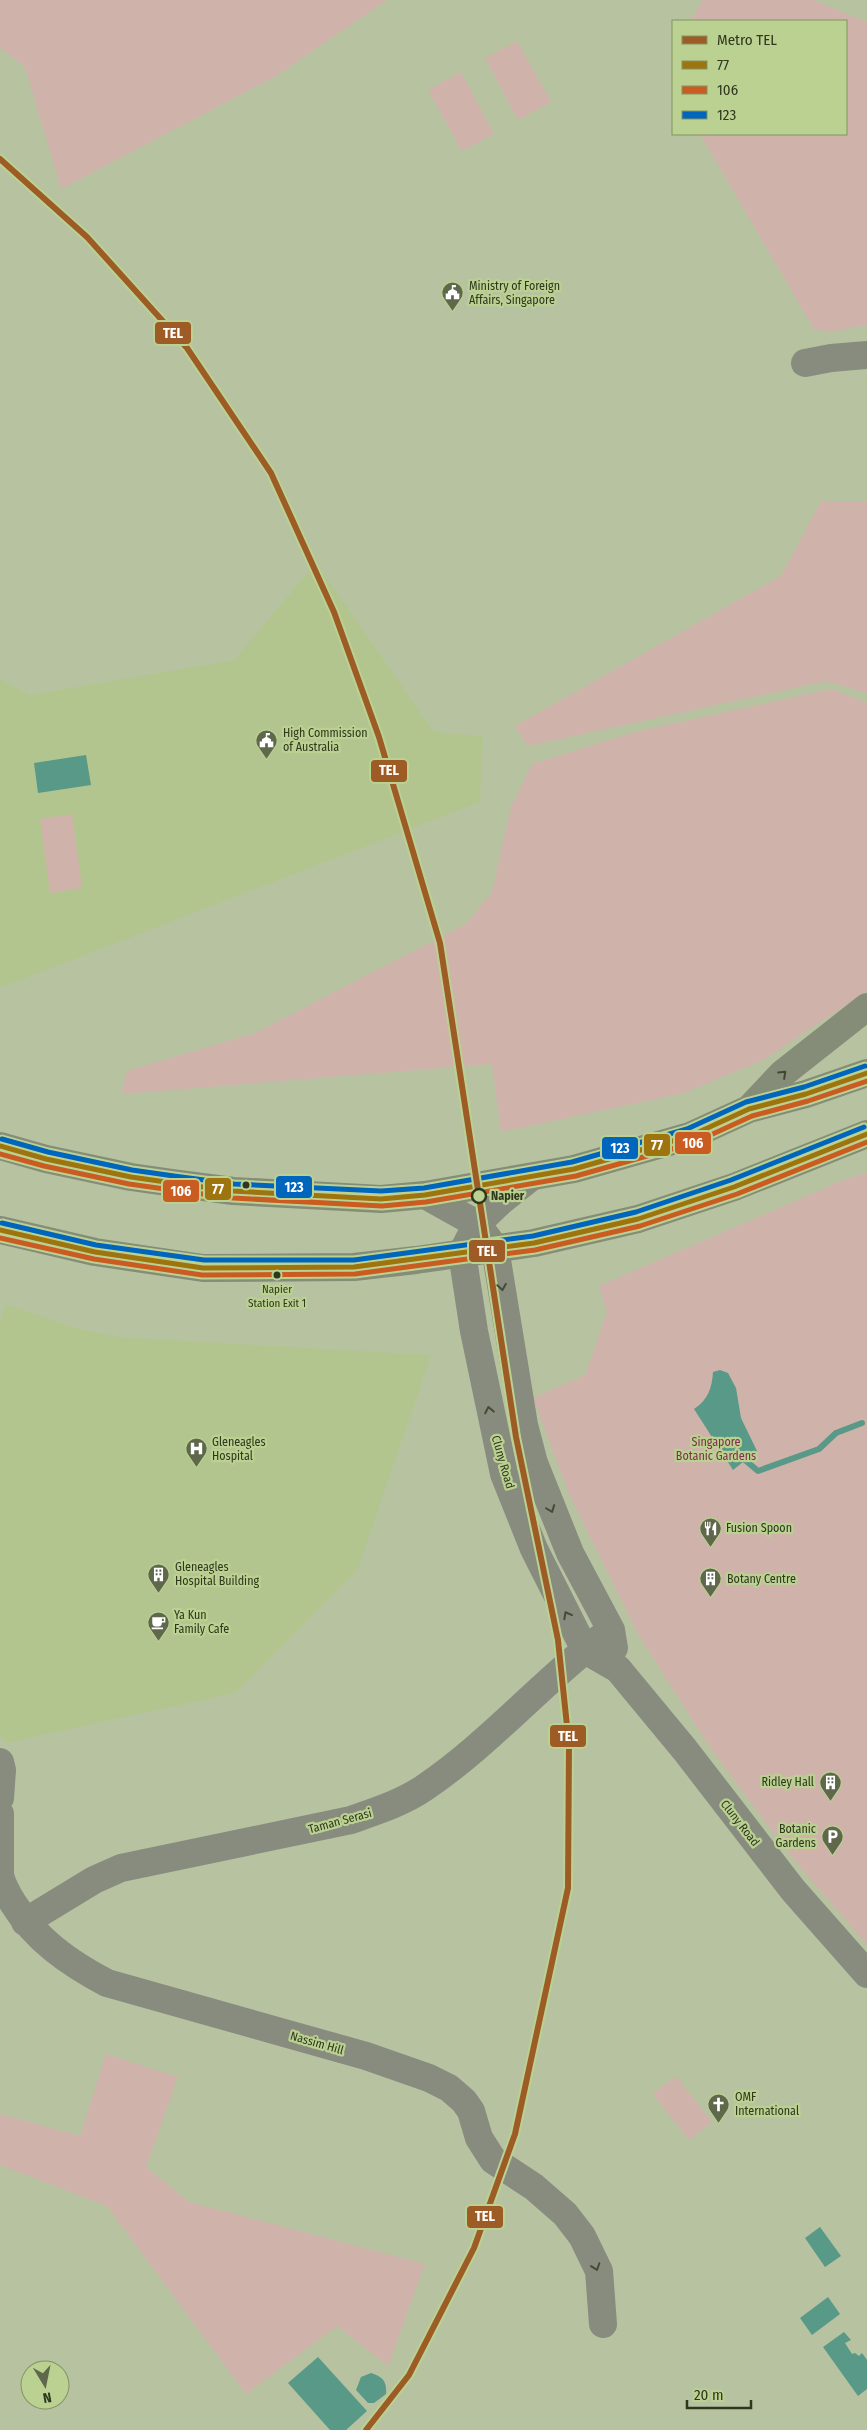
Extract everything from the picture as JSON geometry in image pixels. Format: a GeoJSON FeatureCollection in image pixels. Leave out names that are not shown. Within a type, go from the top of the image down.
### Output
{"type":"FeatureCollection","features":[{"type":"Feature","properties":{"kind":"main road"},"geometry":{"type":"LineString","coordinates":[[749,1109],[782,1074],[867,1007]]}},
{"type":"Feature","properties":{"kind":"main road"},"geometry":{"type":"LineString","coordinates":[[0,1146],[46,1159],[132,1178],[234,1191],[381,1199],[425,1195],[574,1169],[690,1136],[749,1109],[806,1094],[867,1073]]}},
{"type":"Feature","properties":{"kind":"main road"},"geometry":{"type":"LineString","coordinates":[[0,1230],[95,1252],[203,1268],[354,1266],[534,1243],[638,1219],[734,1187],[867,1134]]}},
{"type":"Feature","properties":{"kind":"street"},"geometry":{"type":"LineString","coordinates":[[805,363],[831,358],[867,355]]}},
{"type":"Feature","properties":{"kind":"street"},"geometry":{"type":"LineString","coordinates":[[462,1253],[476,1224],[500,1201],[530,1178]]}},
{"type":"Feature","properties":{"kind":"street","name":"Cluny Road"},"geometry":{"type":"LineString","coordinates":[[425,1195],[476,1224],[495,1248],[524,1425],[534,1463],[570,1553],[611,1630],[618,1669]]}},
{"type":"Feature","properties":{"kind":"street","name":"Cluny Road"},"geometry":{"type":"LineString","coordinates":[[462,1253],[474,1331],[504,1474],[534,1549],[585,1650],[618,1669],[685,1750],[793,1890],[867,1974]]}},
{"type":"Feature","properties":{"kind":"street","name":"Taman Serasi"},"geometry":{"type":"LineString","coordinates":[[25,1922],[94,1880],[121,1868],[351,1820],[387,1807],[423,1789],[467,1756],[585,1650],[611,1630]]}},
{"type":"Feature","properties":{"kind":"street"},"geometry":{"type":"LineString","coordinates":[[0,1762],[2,1770],[0,1798]]}},
{"type":"Feature","properties":{"kind":"street","name":"Nassim Hill"},"geometry":{"type":"LineString","coordinates":[[0,1814],[0,1875],[8,1894],[25,1922],[58,1954],[107,1983],[366,2056],[429,2078],[449,2088],[464,2101],[471,2111],[479,2138],[493,2160],[534,2187],[573,2224],[582,2236],[599,2271],[603,2324]]}},
{"type":"Feature","properties":{"kind":"shaded area"},"geometry":{"type":"Polygon","coordinates":[[[316,563],[434,732],[483,736],[480,802],[0,988],[0,679],[30,695],[234,660],[316,563]]]}},
{"type":"Feature","properties":{"kind":"shaded area","name":"Gleneagles Hospital"},"geometry":{"type":"Polygon","coordinates":[[[6,1304],[72,1327],[118,1337],[431,1355],[358,1569],[235,1693],[6,1743],[0,1734],[0,1321],[6,1304]]]}},
{"type":"Feature","properties":{"kind":"green space"},"geometry":{"type":"Polygon","coordinates":[[[0,0],[387,0],[276,76],[61,189],[25,67],[0,48],[0,0]]]}},
{"type":"Feature","properties":{"kind":"green space"},"geometry":{"type":"Polygon","coordinates":[[[702,0],[813,0],[867,22],[867,325],[830,332],[814,329],[701,135],[847,135],[847,20],[692,20],[702,0]]]}},
{"type":"Feature","properties":{"kind":"green space"},"geometry":{"type":"Polygon","coordinates":[[[517,41],[551,102],[518,120],[485,58],[517,41]]]}},
{"type":"Feature","properties":{"kind":"green space"},"geometry":{"type":"Polygon","coordinates":[[[461,72],[494,134],[462,151],[428,90],[461,72]]]}},
{"type":"Feature","properties":{"kind":"green space"},"geometry":{"type":"Polygon","coordinates":[[[821,501],[867,501],[867,693],[826,681],[528,746],[515,726],[781,576],[821,501]]]}},
{"type":"Feature","properties":{"kind":"green space"},"geometry":{"type":"Polygon","coordinates":[[[831,689],[867,703],[867,991],[765,1059],[684,1093],[501,1132],[492,1064],[122,1094],[127,1071],[255,1033],[466,924],[492,892],[511,807],[532,764],[635,732],[831,689]]]}},
{"type":"Feature","properties":{"kind":"green space"},"geometry":{"type":"Polygon","coordinates":[[[72,814],[82,888],[50,893],[40,819],[72,814]]]}},
{"type":"Feature","properties":{"kind":"green space","name":"Singapore Botanic Gardens"},"geometry":{"type":"Polygon","coordinates":[[[867,1173],[867,1945],[790,1855],[709,1746],[638,1634],[570,1496],[533,1398],[585,1375],[607,1312],[599,1286],[846,1179],[867,1173]]]}},
{"type":"Feature","properties":{"kind":"green space"},"geometry":{"type":"Polygon","coordinates":[[[106,2054],[178,2077],[146,2167],[189,2202],[425,2264],[388,2366],[337,2326],[246,2394],[107,2206],[0,2165],[0,2114],[80,2136],[106,2054]]]}},
{"type":"Feature","properties":{"kind":"green space"},"geometry":{"type":"Polygon","coordinates":[[[676,2076],[712,2122],[689,2140],[653,2094],[676,2076]]]}},
{"type":"Feature","properties":{"kind":"water"},"geometry":{"type":"Polygon","coordinates":[[[86,755],[91,785],[38,793],[34,763],[86,755]]]}},
{"type":"Feature","properties":{"kind":"water"},"geometry":{"type":"Polygon","coordinates":[[[720,1370],[728,1373],[736,1388],[741,1418],[757,1451],[733,1470],[694,1409],[706,1398],[712,1383],[713,1372],[720,1370]]]}},
{"type":"Feature","properties":{"kind":"water"},"geometry":{"type":"Polygon","coordinates":[[[820,2227],[841,2256],[825,2267],[805,2238],[820,2227]]]}},
{"type":"Feature","properties":{"kind":"water"},"geometry":{"type":"Polygon","coordinates":[[[828,2297],[840,2314],[812,2335],[800,2318],[828,2297]]]}},
{"type":"Feature","properties":{"kind":"water"},"geometry":{"type":"Polygon","coordinates":[[[844,2332],[851,2340],[845,2343],[852,2354],[855,2353],[859,2356],[862,2353],[867,2360],[867,2389],[858,2396],[823,2347],[844,2332]]]}},
{"type":"Feature","properties":{"kind":"water"},"geometry":{"type":"Polygon","coordinates":[[[318,2357],[367,2411],[346,2430],[330,2430],[288,2383],[318,2357]]]}},
{"type":"Feature","properties":{"kind":"water"},"geometry":{"type":"Polygon","coordinates":[[[371,2373],[383,2380],[386,2386],[386,2394],[374,2403],[368,2403],[356,2390],[361,2377],[371,2373]]]}},
{"type":"Feature","properties":{"kind":"waterway"},"geometry":{"type":"LineString","coordinates":[[745,1460],[758,1471],[819,1449],[836,1433],[862,1423]]}},
{"type":"Feature","properties":{"kind":"metro line","name":"TEL"},"geometry":{"type":"LineString","coordinates":[[0,159],[87,237],[187,348],[271,473],[334,612],[379,737],[440,943],[516,1437],[558,1640],[569,1745],[568,1888],[515,2134],[474,2248],[409,2375],[366,2430]]}},
{"type":"Feature","properties":{"kind":"transit line","name":"123"},"geometry":{"type":"LineString","coordinates":[[2,1139],[48,1152],[132,1170],[234,1184],[381,1191],[424,1188],[572,1162],[687,1129],[746,1102],[804,1087],[865,1066]]}},
{"type":"Feature","properties":{"kind":"transit line","name":"77"},"geometry":{"type":"LineString","coordinates":[[0,1146],[46,1159],[131,1177],[173,1183],[233,1191],[381,1199],[425,1195],[574,1169],[690,1136],[749,1109],[806,1094],[867,1073]]}},
{"type":"Feature","properties":{"kind":"transit line","name":"106"},"geometry":{"type":"LineString","coordinates":[[0,1154],[44,1166],[129,1184],[172,1190],[233,1198],[382,1206],[426,1202],[576,1176],[693,1143],[752,1116],[808,1101],[867,1081]]}},
{"type":"Feature","properties":{"kind":"transit line","name":"123"},"geometry":{"type":"LineString","coordinates":[[2,1223],[96,1245],[204,1260],[354,1260],[533,1236],[636,1212],[731,1180],[864,1127]]}},
{"type":"Feature","properties":{"kind":"transit line","name":"77"},"geometry":{"type":"LineString","coordinates":[[0,1230],[95,1252],[203,1268],[354,1267],[534,1243],[638,1219],[734,1187],[867,1134]]}},
{"type":"Feature","properties":{"kind":"transit line","name":"106"},"geometry":{"type":"LineString","coordinates":[[0,1238],[94,1259],[202,1275],[355,1274],[535,1250],[640,1226],[737,1194],[867,1142]]}},
{"type":"Feature","properties":{"kind":"place","name":"Ministry of Foreign Affairs, Singapore"},"geometry":{"type":"Point","coordinates":[453,312]}},
{"type":"Feature","properties":{"kind":"place","name":"High Commission of Australia"},"geometry":{"type":"Point","coordinates":[267,759]}},
{"type":"Feature","properties":{"kind":"place","name":"Napier"},"geometry":{"type":"Point","coordinates":[479,1196]}},
{"type":"Feature","properties":{"kind":"place","name":"Napier Station Exit 1"},"geometry":{"type":"Point","coordinates":[277,1275]}},
{"type":"Feature","properties":{"kind":"place","name":"Gleneagles Hospital"},"geometry":{"type":"Point","coordinates":[196,1468]}},
{"type":"Feature","properties":{"kind":"place","name":"Fusion Spoon"},"geometry":{"type":"Point","coordinates":[710,1547]}},
{"type":"Feature","properties":{"kind":"place","name":"Gleneagles Hospital Building"},"geometry":{"type":"Point","coordinates":[159,1593]}},
{"type":"Feature","properties":{"kind":"place","name":"Botany Centre"},"geometry":{"type":"Point","coordinates":[711,1598]}},
{"type":"Feature","properties":{"kind":"place","name":"Ya Kun Family Cafe"},"geometry":{"type":"Point","coordinates":[158,1641]}},
{"type":"Feature","properties":{"kind":"place","name":"Ridley Hall"},"geometry":{"type":"Point","coordinates":[830,1801]}},
{"type":"Feature","properties":{"kind":"place","name":"Botanic Gardens"},"geometry":{"type":"Point","coordinates":[832,1855]}},
{"type":"Feature","properties":{"kind":"place","name":"OMF International"},"geometry":{"type":"Point","coordinates":[719,2123]}}]}
